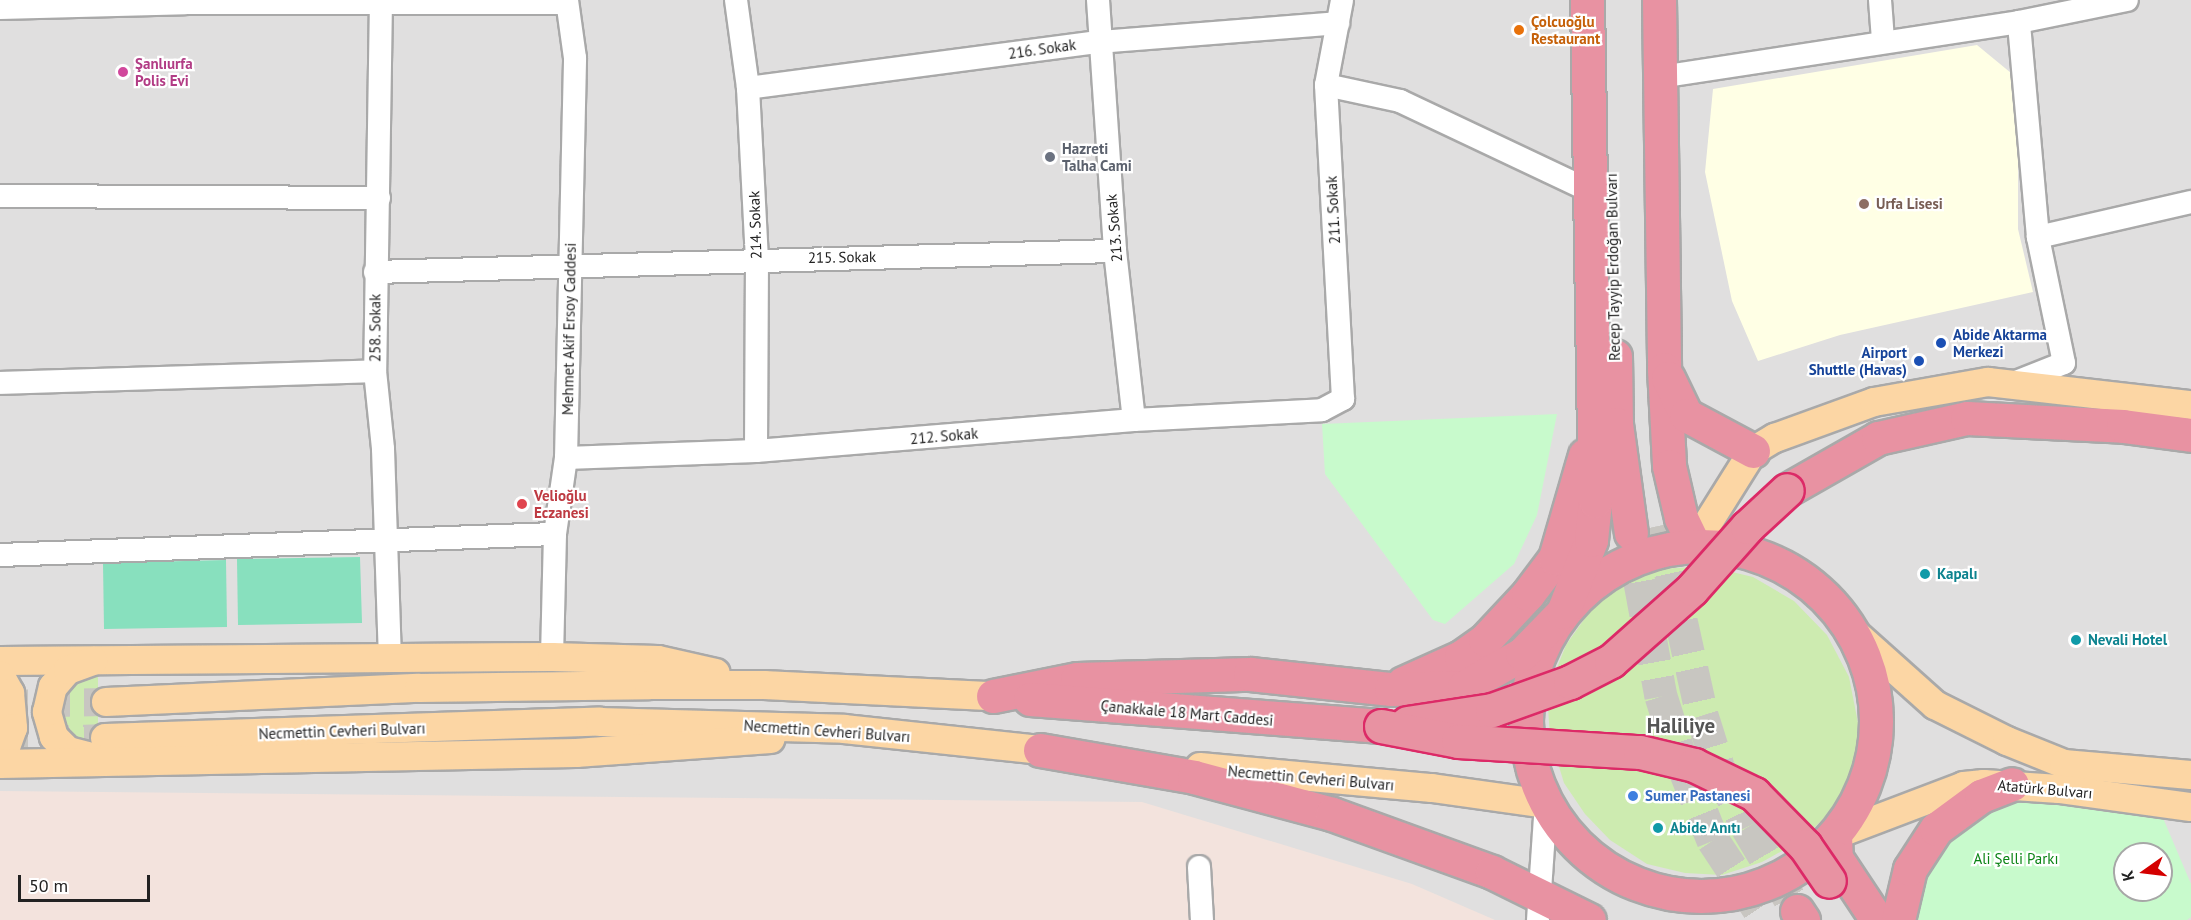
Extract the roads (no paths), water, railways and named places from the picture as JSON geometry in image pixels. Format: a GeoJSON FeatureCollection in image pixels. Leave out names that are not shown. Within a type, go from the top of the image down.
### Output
{"type":"FeatureCollection","features":[{"type":"Feature","properties":{"kind":"highway"},"geometry":{"type":"LineString","coordinates":[[993,696],[1077,679],[1250,674],[1391,689],[1464,687],[1522,654],[1563,612],[1600,577],[1645,554],[1694,545],[1731,548],[1767,558],[1800,576],[1828,600],[1850,629],[1869,673],[1875,701],[1875,740],[1867,777],[1854,808],[1835,835],[1785,874],[1746,891],[1693,897],[1634,884],[1583,852],[1546,804],[1529,756],[1526,705],[1538,656],[1563,612],[1592,540],[1593,427],[1587,0]]}},
{"type":"Feature","properties":{"kind":"highway","name":"Recep Tayyip Erdoğan Bulvarı"},"geometry":{"type":"LineString","coordinates":[[1607,0],[1616,424],[1646,529],[1638,0]]}},
{"type":"Feature","properties":{"kind":"highway"},"geometry":{"type":"LineString","coordinates":[[1659,0],[1664,369],[1669,466],[1681,518],[1694,545]]}},
{"type":"Feature","properties":{"kind":"highway"},"geometry":{"type":"LineString","coordinates":[[1664,369],[1686,415],[1754,451]]}},
{"type":"Feature","properties":{"kind":"highway"},"geometry":{"type":"LineString","coordinates":[[1381,726],[1492,710],[1570,682],[1611,661],[1692,589],[1747,527],[1787,490],[1878,438],[1967,418],[2123,426],[2191,435]]}},
{"type":"Feature","properties":{"kind":"highway"},"geometry":{"type":"LineString","coordinates":[[1391,689],[1461,657],[1485,640],[1528,594],[1555,558],[1593,427]]}},
{"type":"Feature","properties":{"kind":"highway","name":"Çanakkale 18 Mart Caddesi"},"geometry":{"type":"LineString","coordinates":[[993,696],[1298,723],[1381,726]]}},
{"type":"Feature","properties":{"kind":"highway"},"geometry":{"type":"LineString","coordinates":[[1381,726],[1458,741],[1640,752],[1694,765],[1755,794],[1804,846],[1854,920]]}},
{"type":"Feature","properties":{"kind":"highway"},"geometry":{"type":"LineString","coordinates":[[1040,750],[1194,777],[1332,814],[1492,872],[1539,907],[1589,920]]}},
{"type":"Feature","properties":{"kind":"highway"},"geometry":{"type":"LineString","coordinates":[[1898,920],[1910,869],[1936,829],[1981,796],[2012,784]]}},
{"type":"Feature","properties":{"kind":"highway"},"geometry":{"type":"LineString","coordinates":[[1835,835],[1836,858],[1877,920]]}},
{"type":"Feature","properties":{"kind":"highway"},"geometry":{"type":"LineString","coordinates":[[1693,897],[1717,920]]}},
{"type":"Feature","properties":{"kind":"main road"},"geometry":{"type":"LineString","coordinates":[[1694,545],[1754,451],[1775,438],[1874,402],[1988,382],[2191,405]]}},
{"type":"Feature","properties":{"kind":"main road"},"geometry":{"type":"LineString","coordinates":[[1850,629],[1935,705],[2007,741],[2064,764],[2191,775]]}},
{"type":"Feature","properties":{"kind":"main road"},"geometry":{"type":"LineString","coordinates":[[0,661],[390,656],[658,660],[765,685]]}},
{"type":"Feature","properties":{"kind":"main road"},"geometry":{"type":"LineString","coordinates":[[98,659],[68,670],[53,687],[47,712],[54,737],[68,751],[104,749]]}},
{"type":"Feature","properties":{"kind":"main road"},"geometry":{"type":"LineString","coordinates":[[0,675],[10,693],[13,728],[0,764]]}},
{"type":"Feature","properties":{"kind":"main road"},"geometry":{"type":"LineString","coordinates":[[106,702],[419,688],[765,685],[993,696]]}},
{"type":"Feature","properties":{"kind":"main road","name":"Necmettin Cevheri Bulvarı"},"geometry":{"type":"LineString","coordinates":[[0,764],[104,749],[600,722],[844,729],[1341,782],[1432,788],[1546,804]]}},
{"type":"Feature","properties":{"kind":"main road","name":"Atatürk Bulvarı"},"geometry":{"type":"LineString","coordinates":[[1835,835],[1964,786],[2012,784],[2191,807]]}},
{"type":"Feature","properties":{"kind":"street","name":"214. Sokak"},"geometry":{"type":"LineString","coordinates":[[736,0],[748,88],[756,259],[756,451]]}},
{"type":"Feature","properties":{"kind":"street","name":"213. Sokak"},"geometry":{"type":"LineString","coordinates":[[1098,0],[1099,42],[1115,251],[1134,420]]}},
{"type":"Feature","properties":{"kind":"street","name":"211. Sokak"},"geometry":{"type":"LineString","coordinates":[[1322,410],[1343,399],[1326,85],[1342,0]]}},
{"type":"Feature","properties":{"kind":"street"},"geometry":{"type":"LineString","coordinates":[[1880,0],[1883,40]]}},
{"type":"Feature","properties":{"kind":"street"},"geometry":{"type":"LineString","coordinates":[[1660,76],[1883,40],[2019,22],[2127,0]]}},
{"type":"Feature","properties":{"kind":"street"},"geometry":{"type":"LineString","coordinates":[[0,8],[185,1],[567,2]]}},
{"type":"Feature","properties":{"kind":"street","name":"258. Sokak"},"geometry":{"type":"LineString","coordinates":[[381,2],[375,371],[388,542],[390,656]]}},
{"type":"Feature","properties":{"kind":"street","name":"Mehmet Akif Ersoy Caddesi"},"geometry":{"type":"LineString","coordinates":[[552,657],[555,534],[566,458],[575,58],[567,2]]}},
{"type":"Feature","properties":{"kind":"street","name":"216. Sokak"},"geometry":{"type":"LineString","coordinates":[[748,88],[1099,42],[1338,22]]}},
{"type":"Feature","properties":{"kind":"street"},"geometry":{"type":"LineString","coordinates":[[2010,385],[2064,363],[2038,237],[2019,22]]}},
{"type":"Feature","properties":{"kind":"street"},"geometry":{"type":"LineString","coordinates":[[1326,85],[1400,101],[1590,190]]}},
{"type":"Feature","properties":{"kind":"street"},"geometry":{"type":"LineString","coordinates":[[0,196],[379,198]]}},
{"type":"Feature","properties":{"kind":"street"},"geometry":{"type":"LineString","coordinates":[[2038,237],[2191,202]]}},
{"type":"Feature","properties":{"kind":"street","name":"215. Sokak"},"geometry":{"type":"LineString","coordinates":[[375,272],[756,259],[1115,251]]}},
{"type":"Feature","properties":{"kind":"street"},"geometry":{"type":"LineString","coordinates":[[0,383],[375,371]]}},
{"type":"Feature","properties":{"kind":"street","name":"212. Sokak"},"geometry":{"type":"LineString","coordinates":[[566,458],[756,451],[1134,420],[1322,410]]}},
{"type":"Feature","properties":{"kind":"street"},"geometry":{"type":"LineString","coordinates":[[0,555],[555,534]]}},
{"type":"Feature","properties":{"kind":"street"},"geometry":{"type":"LineString","coordinates":[[1539,907],[1546,804]]}},
{"type":"Feature","properties":{"kind":"street"},"geometry":{"type":"LineString","coordinates":[[1200,867],[1202,920]]}},
{"type":"Feature","properties":{"kind":"tunnel"},"geometry":{"type":"LineString","coordinates":[[1660,525],[1702,715],[1719,769],[1747,827],[1797,911]]}},
{"type":"Feature","properties":{"kind":"tunnel"},"geometry":{"type":"LineString","coordinates":[[1631,533],[1661,696],[1684,768],[1713,840],[1766,920]]}},
{"type":"Feature","properties":{"kind":"tunnel"},"geometry":{"type":"LineString","coordinates":[[0,704],[106,702]]}},
{"type":"Feature","properties":{"kind":"tunnel"},"geometry":{"type":"LineString","coordinates":[[0,742],[105,738]]}},
{"type":"Feature","properties":{"kind":"place","name":"Çolcuoğlu Restaurant"},"geometry":{"type":"Point","coordinates":[1519,30]}},
{"type":"Feature","properties":{"kind":"place","name":"Şanlıurfa Polis Evi"},"geometry":{"type":"Point","coordinates":[123,72]}},
{"type":"Feature","properties":{"kind":"place","name":"Hazreti Talha Cami"},"geometry":{"type":"Point","coordinates":[1050,157]}},
{"type":"Feature","properties":{"kind":"place","name":"Urfa Lisesi"},"geometry":{"type":"Point","coordinates":[1864,204]}},
{"type":"Feature","properties":{"kind":"place","name":"Abide Aktarma Merkezi"},"geometry":{"type":"Point","coordinates":[1941,343]}},
{"type":"Feature","properties":{"kind":"place","name":"Airport Shuttle (Havas)"},"geometry":{"type":"Point","coordinates":[1919,361]}},
{"type":"Feature","properties":{"kind":"place","name":"Velioğlu Eczanesi"},"geometry":{"type":"Point","coordinates":[522,504]}},
{"type":"Feature","properties":{"kind":"place","name":"Kapalı"},"geometry":{"type":"Point","coordinates":[1925,574]}},
{"type":"Feature","properties":{"kind":"place","name":"Nevali Hotel"},"geometry":{"type":"Point","coordinates":[2076,640]}},
{"type":"Feature","properties":{"kind":"place","name":"Sumer Pastanesi"},"geometry":{"type":"Point","coordinates":[1633,796]}},
{"type":"Feature","properties":{"kind":"place","name":"Abide Anıtı"},"geometry":{"type":"Point","coordinates":[1658,828]}},
{"type":"Feature","properties":{"kind":"district","name":"Haliliye"},"geometry":{"type":"Point","coordinates":[1681,726]}},
{"type":"Feature","properties":{"kind":"park label","name":"Ali Şelli Parkı"},"geometry":{"type":"Point","coordinates":[2016,859]}}]}
